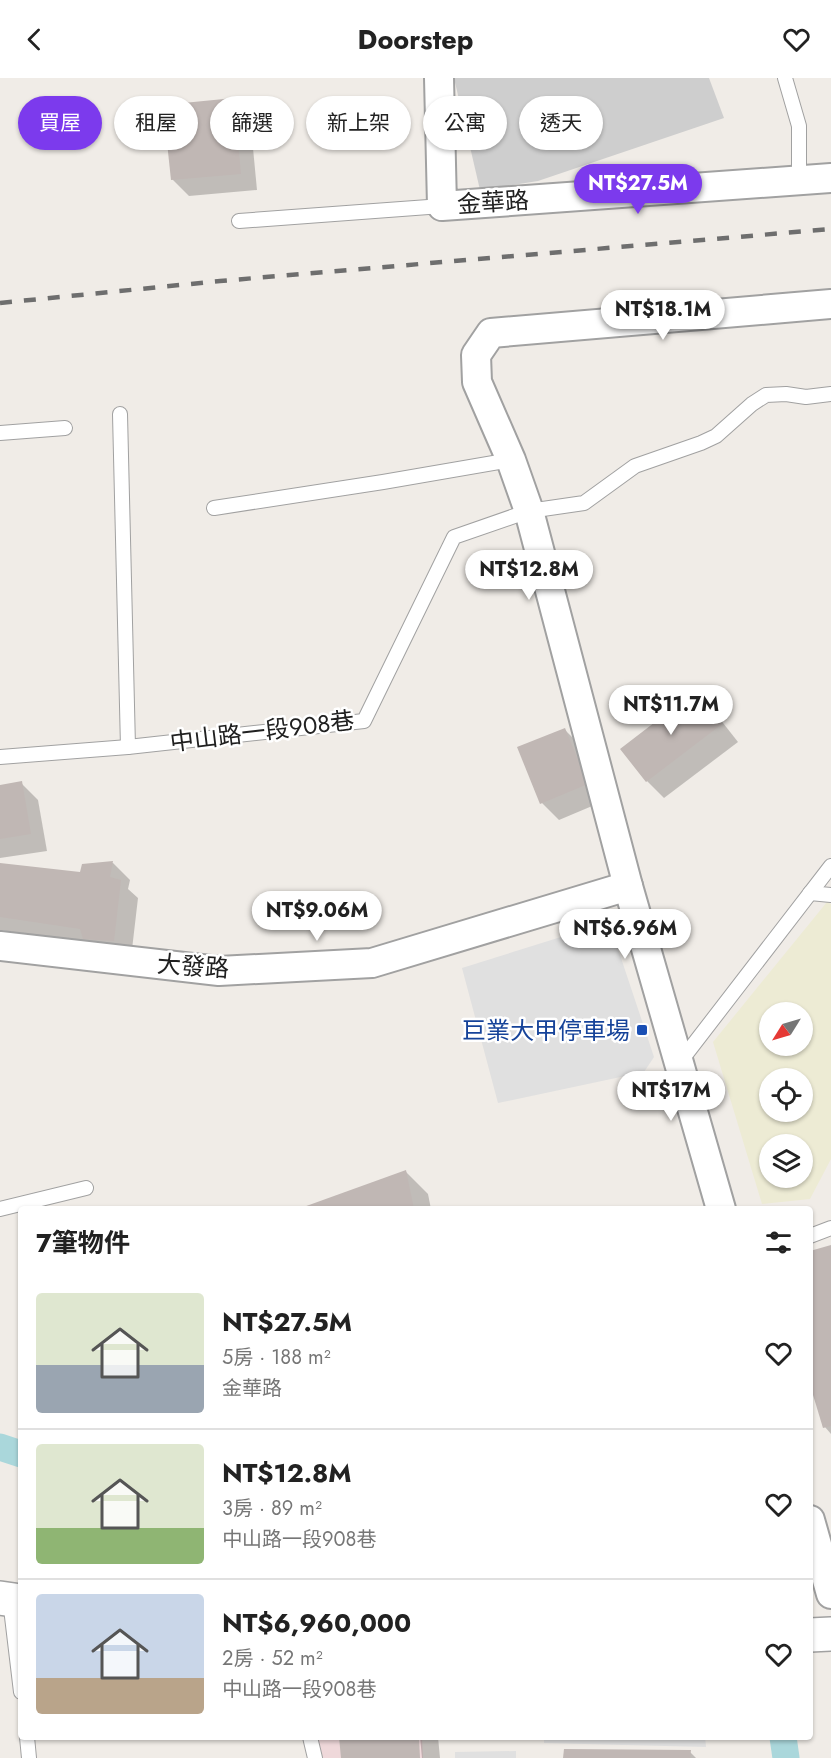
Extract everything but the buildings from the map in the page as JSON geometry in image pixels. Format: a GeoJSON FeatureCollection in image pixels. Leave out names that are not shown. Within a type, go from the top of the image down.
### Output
{"type":"FeatureCollection","features":[{"type":"Feature","properties":{"kind":"street"},"geometry":{"type":"LineString","coordinates":[[439,78],[442,206]]}},
{"type":"Feature","properties":{"kind":"street","name":"金華路"},"geometry":{"type":"LineString","coordinates":[[442,206],[831,178]]}},
{"type":"Feature","properties":{"kind":"street"},"geometry":{"type":"LineString","coordinates":[[720,1206],[628,886],[529,511],[511,460],[477,382],[476,355],[491,333],[831,304]]}},
{"type":"Feature","properties":{"kind":"street","name":"大發路"},"geometry":{"type":"LineString","coordinates":[[0,946],[219,971],[372,963],[628,886]]}},
{"type":"Feature","properties":{"kind":"street"},"geometry":{"type":"LineString","coordinates":[[813,1531],[831,1594]]}},
{"type":"Feature","properties":{"kind":"street"},"geometry":{"type":"LineString","coordinates":[[813,1635],[831,1634]]}},
{"type":"Feature","properties":{"kind":"lane"},"geometry":{"type":"LineString","coordinates":[[785,78],[799,126],[799,181]]}},
{"type":"Feature","properties":{"kind":"lane"},"geometry":{"type":"LineString","coordinates":[[239,221],[442,206]]}},
{"type":"Feature","properties":{"kind":"lane","name":"中山路一段908巷"},"geometry":{"type":"LineString","coordinates":[[0,757],[128,747],[364,721],[454,537],[529,511],[584,503],[635,466],[716,436],[752,404],[766,395],[786,394],[806,397],[831,394]]}},
{"type":"Feature","properties":{"kind":"lane"},"geometry":{"type":"LineString","coordinates":[[120,414],[128,747]]}},
{"type":"Feature","properties":{"kind":"lane"},"geometry":{"type":"LineString","coordinates":[[0,434],[65,428]]}},
{"type":"Feature","properties":{"kind":"lane"},"geometry":{"type":"LineString","coordinates":[[214,508],[511,460]]}},
{"type":"Feature","properties":{"kind":"lane"},"geometry":{"type":"LineString","coordinates":[[679,1064],[831,866]]}},
{"type":"Feature","properties":{"kind":"lane"},"geometry":{"type":"LineString","coordinates":[[810,893],[831,895]]}},
{"type":"Feature","properties":{"kind":"lane"},"geometry":{"type":"LineString","coordinates":[[0,1209],[86,1188]]}},
{"type":"Feature","properties":{"kind":"lane"},"geometry":{"type":"LineString","coordinates":[[813,1235],[831,1228]]}},
{"type":"Feature","properties":{"kind":"lane"},"geometry":{"type":"LineString","coordinates":[[10,1600],[18,1667]]}},
{"type":"Feature","properties":{"kind":"lane"},"geometry":{"type":"LineString","coordinates":[[27,1740],[29,1758]]}},
{"type":"Feature","properties":{"kind":"lane"},"geometry":{"type":"LineString","coordinates":[[311,1740],[315,1758]]}},
{"type":"Feature","properties":{"kind":"shaded area"},"geometry":{"type":"Polygon","coordinates":[[[454,78],[709,78],[724,118],[538,181],[480,190],[471,150],[507,150],[507,96],[458,96],[454,78]]]}},
{"type":"Feature","properties":{"kind":"shaded area"},"geometry":{"type":"Polygon","coordinates":[[[827,902],[831,904],[831,1159],[810,1199],[762,1204],[713,1042],[827,902]]]}},
{"type":"Feature","properties":{"kind":"shaded area"},"geometry":{"type":"Polygon","coordinates":[[[593,927],[614,937],[654,1057],[644,1072],[498,1103],[462,968],[593,927]]]}},
{"type":"Feature","properties":{"kind":"shaded area"},"geometry":{"type":"Polygon","coordinates":[[[316,1740],[422,1740],[423,1758],[321,1758],[316,1740]]]}},
{"type":"Feature","properties":{"kind":"shaded area"},"geometry":{"type":"Polygon","coordinates":[[[544,1740],[705,1740],[706,1747],[544,1743],[544,1740]]]}},
{"type":"Feature","properties":{"kind":"shaded area"},"geometry":{"type":"Polygon","coordinates":[[[516,1751],[516,1758],[455,1758],[455,1752],[516,1751]]]}},
{"type":"Feature","properties":{"kind":"waterway"},"geometry":{"type":"LineString","coordinates":[[0,1447],[18,1453]]}},
{"type":"Feature","properties":{"kind":"waterway"},"geometry":{"type":"LineString","coordinates":[[783,1740],[786,1758]]}},
{"type":"Feature","properties":{"kind":"railway"},"geometry":{"type":"LineString","coordinates":[[0,303],[220,281],[831,229]]}},
{"type":"Feature","properties":{"kind":"place","name":"巨業大甲停車場"},"geometry":{"type":"Point","coordinates":[642,1030]}}]}
